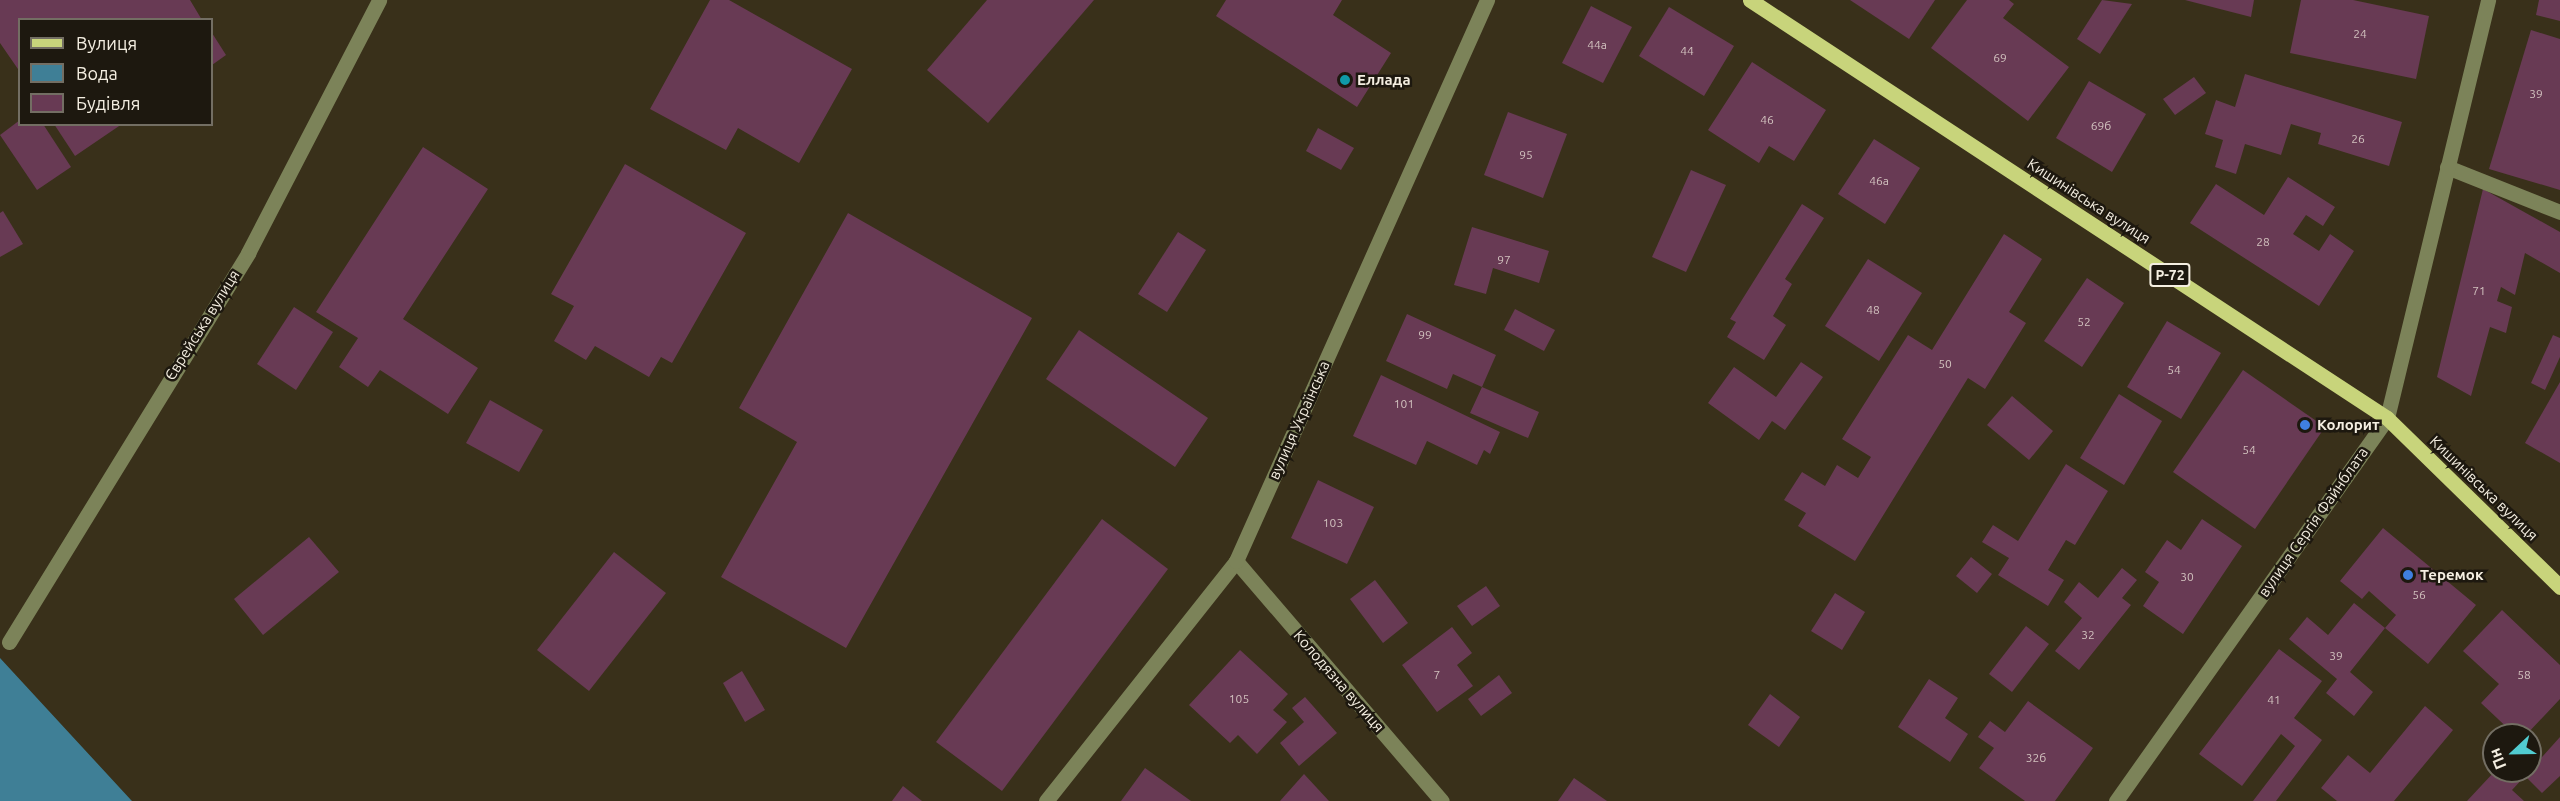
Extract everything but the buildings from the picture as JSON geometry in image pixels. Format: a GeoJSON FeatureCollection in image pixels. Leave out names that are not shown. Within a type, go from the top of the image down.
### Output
{"type":"FeatureCollection","features":[{"type":"Feature","properties":{"kind":"main road","name":"Кишинівська вулиця"},"geometry":{"type":"LineString","coordinates":[[1750,0],[2387,418],[2560,587]]}},
{"type":"Feature","properties":{"kind":"street","name":"Єврейська вулиця"},"geometry":{"type":"LineString","coordinates":[[9,642],[248,253],[379,0]]}},
{"type":"Feature","properties":{"kind":"street","name":"вулиця Українська"},"geometry":{"type":"LineString","coordinates":[[1046,801],[1236,561],[1487,0]]}},
{"type":"Feature","properties":{"kind":"street","name":"вулиця Сергія Файнблата"},"geometry":{"type":"LineString","coordinates":[[2116,801],[2387,418],[2488,0]]}},
{"type":"Feature","properties":{"kind":"street"},"geometry":{"type":"LineString","coordinates":[[2447,167],[2560,212]]}},
{"type":"Feature","properties":{"kind":"street","name":"Колодязна вулиця"},"geometry":{"type":"LineString","coordinates":[[1236,561],[1443,801]]}},
{"type":"Feature","properties":{"kind":"water"},"geometry":{"type":"Polygon","coordinates":[[[0,658],[131,800],[132,801],[0,801],[0,658]]]}},
{"type":"Feature","properties":{"kind":"place","name":"Еллада"},"geometry":{"type":"Point","coordinates":[1345,80]}},
{"type":"Feature","properties":{"kind":"place","name":"Колорит"},"geometry":{"type":"Point","coordinates":[2305,425]}},
{"type":"Feature","properties":{"kind":"place","name":"Теремок"},"geometry":{"type":"Point","coordinates":[2408,575]}}]}
